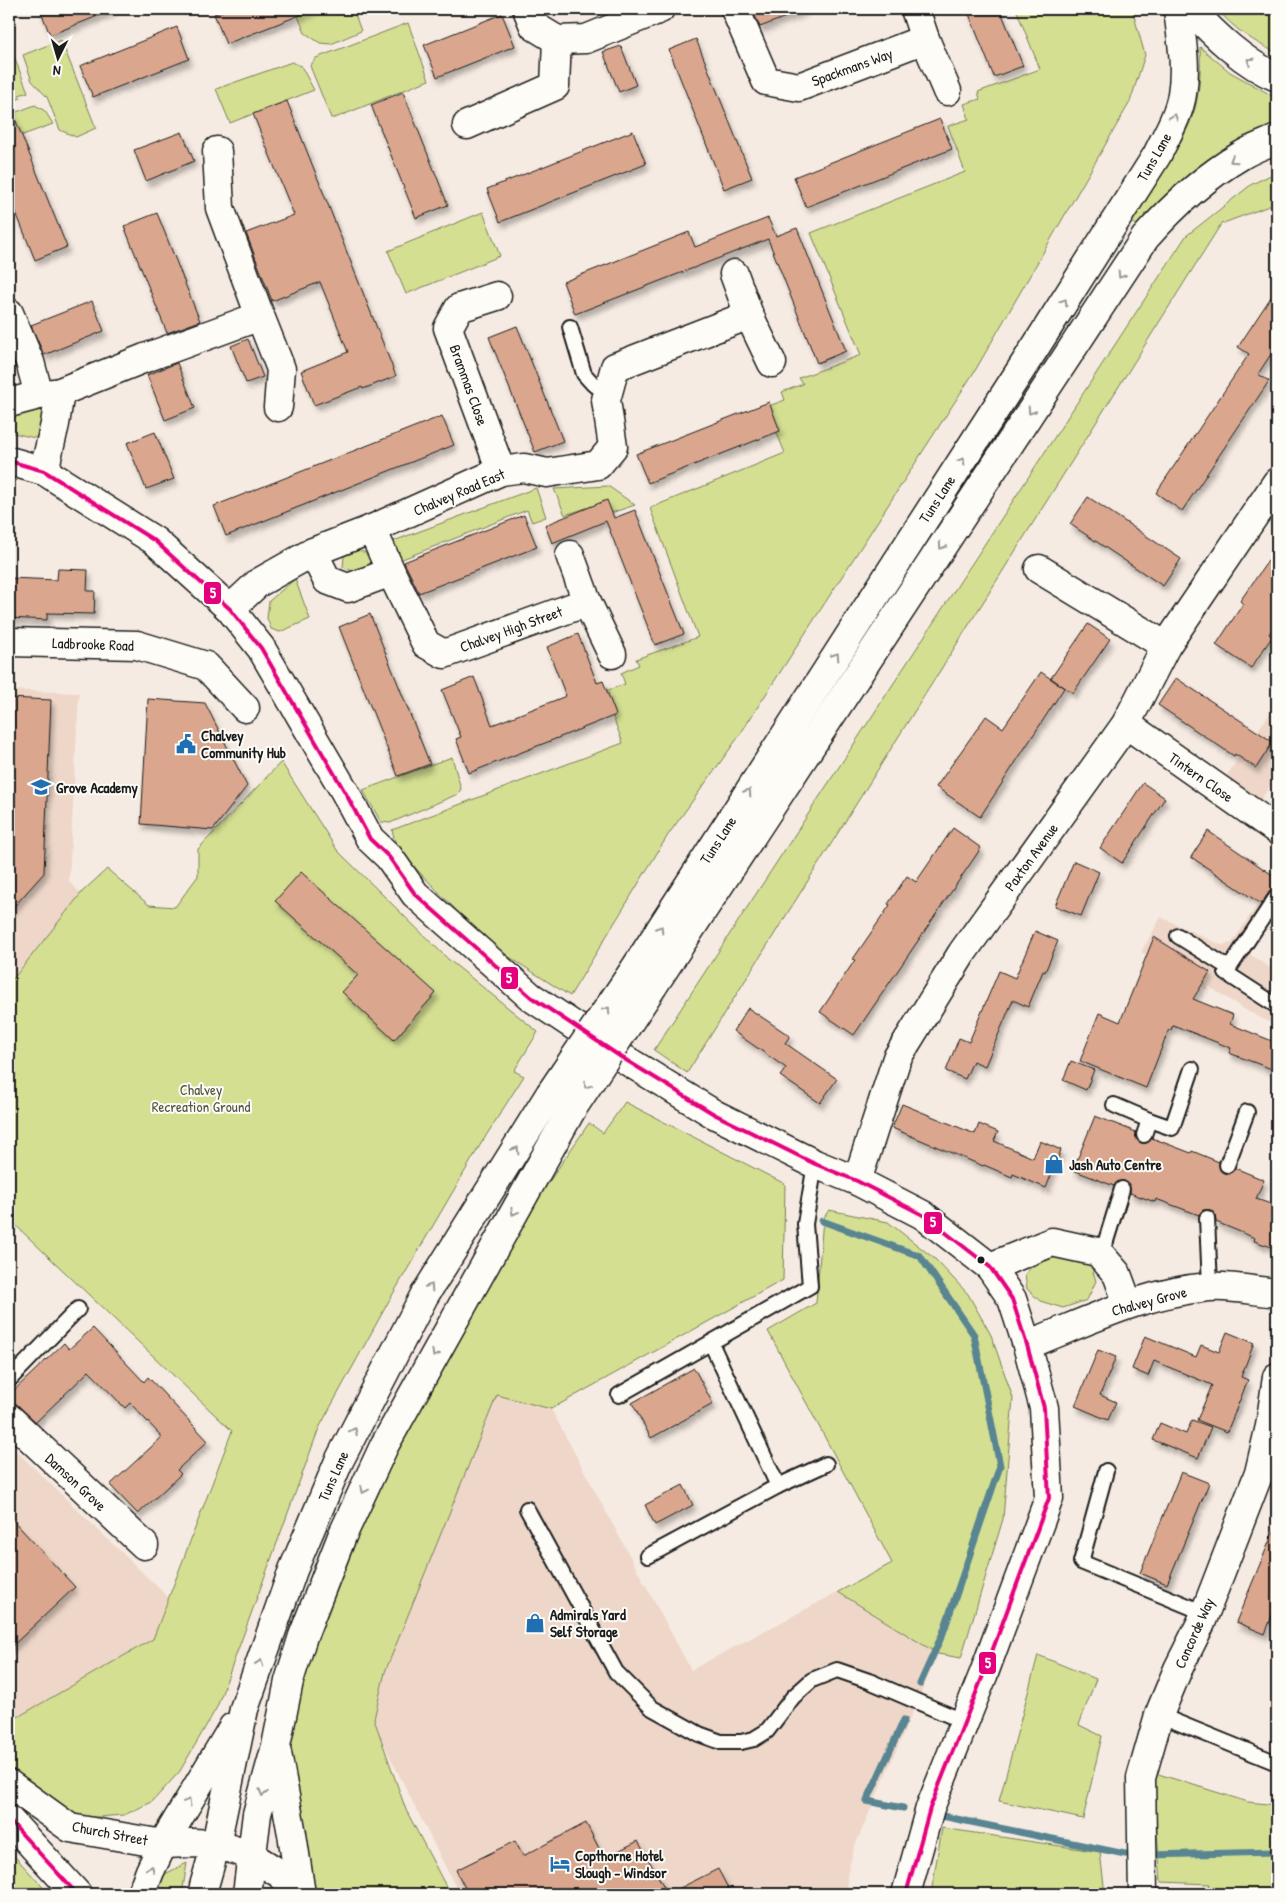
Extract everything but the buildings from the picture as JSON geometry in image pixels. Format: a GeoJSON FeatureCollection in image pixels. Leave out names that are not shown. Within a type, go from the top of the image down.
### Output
{"type":"FeatureCollection","features":[{"type":"Feature","properties":{"kind":"street"},"geometry":{"type":"LineString","coordinates":[[526,9],[534,26],[557,40],[586,39],[660,9]]}},
{"type":"Feature","properties":{"kind":"street","name":"Spackmans Way"},"geometry":{"type":"LineString","coordinates":[[735,9],[766,81],[799,86],[925,39]]}},
{"type":"Feature","properties":{"kind":"street"},"geometry":{"type":"LineString","coordinates":[[914,9],[947,91]]}},
{"type":"Feature","properties":{"kind":"street","name":"Tuns Lane"},"geometry":{"type":"LineString","coordinates":[[643,978],[1157,155],[1172,124],[1182,95],[1185,64],[1178,9]]}},
{"type":"Feature","properties":{"kind":"street"},"geometry":{"type":"LineString","coordinates":[[1191,9],[1224,42],[1277,77]]}},
{"type":"Feature","properties":{"kind":"street"},"geometry":{"type":"LineString","coordinates":[[467,125],[555,86],[557,40]]}},
{"type":"Feature","properties":{"kind":"street","name":"Tuns Lane"},"geometry":{"type":"LineString","coordinates":[[643,978],[1145,238],[1174,206],[1208,177],[1243,154],[1277,139]]}},
{"type":"Feature","properties":{"kind":"street"},"geometry":{"type":"LineString","coordinates":[[217,151],[220,208],[281,369],[278,407]]}},
{"type":"Feature","properties":{"kind":"street"},"geometry":{"type":"LineString","coordinates":[[734,274],[749,315],[772,363]]}},
{"type":"Feature","properties":{"kind":"street","name":"Brammas Close"},"geometry":{"type":"LineString","coordinates":[[497,296],[458,308],[448,328],[501,471]]}},
{"type":"Feature","properties":{"kind":"street"},"geometry":{"type":"LineString","coordinates":[[9,313],[30,362],[49,393],[55,424],[44,471]]}},
{"type":"Feature","properties":{"kind":"street","name":"Chalvey Road East"},"geometry":{"type":"LineString","coordinates":[[230,609],[258,583],[313,552],[372,529],[501,471],[524,468],[546,473],[598,465],[612,448],[606,400],[615,367],[749,315]]}},
{"type":"Feature","properties":{"kind":"street"},"geometry":{"type":"LineString","coordinates":[[9,404],[49,393],[260,316]]}},
{"type":"Feature","properties":{"kind":"street"},"geometry":{"type":"LineString","coordinates":[[9,461],[44,471],[155,541],[230,609],[262,648],[370,839],[390,857],[415,894],[531,997],[621,1057],[714,1114],[816,1164],[858,1181],[923,1215],[990,1267],[1012,1299],[1044,1408],[1049,1498],[965,1722],[930,1808],[906,1894]]}},
{"type":"Feature","properties":{"kind":"street","name":"Paxton Avenue"},"geometry":{"type":"LineString","coordinates":[[858,1181],[897,1058],[962,953],[1126,724],[1166,646],[1277,482]]}},
{"type":"Feature","properties":{"kind":"street"},"geometry":{"type":"LineString","coordinates":[[313,552],[327,580],[348,588],[391,572],[372,529]]}},
{"type":"Feature","properties":{"kind":"street"},"geometry":{"type":"LineString","coordinates":[[570,555],[588,602],[612,654]]}},
{"type":"Feature","properties":{"kind":"street"},"geometry":{"type":"LineString","coordinates":[[1040,569],[1166,646]]}},
{"type":"Feature","properties":{"kind":"street","name":"Chalvey High Street"},"geometry":{"type":"LineString","coordinates":[[391,572],[426,644],[444,654],[588,602]]}},
{"type":"Feature","properties":{"kind":"street","name":"Ladbrooke Road"},"geometry":{"type":"LineString","coordinates":[[9,642],[137,645],[206,666],[245,708]]}},
{"type":"Feature","properties":{"kind":"street","name":"Tintern Close"},"geometry":{"type":"LineString","coordinates":[[1126,724],[1277,830]]}},
{"type":"Feature","properties":{"kind":"street"},"geometry":{"type":"LineString","coordinates":[[247,1894],[256,1814],[276,1746],[289,1681],[303,1636],[342,1536],[384,1446],[561,1101],[643,978]]}},
{"type":"Feature","properties":{"kind":"street","name":"Tuns Lane"},"geometry":{"type":"LineString","coordinates":[[203,1894],[216,1844],[244,1709],[293,1570],[339,1461],[424,1296],[561,1101]]}},
{"type":"Feature","properties":{"kind":"street"},"geometry":{"type":"LineString","coordinates":[[990,1267],[1052,1242],[1098,1252],[1117,1274],[1128,1304]]}},
{"type":"Feature","properties":{"kind":"street","name":"Chalvey Grove"},"geometry":{"type":"LineString","coordinates":[[1027,1345],[1128,1304],[1169,1294],[1210,1286],[1277,1293]]}},
{"type":"Feature","properties":{"kind":"street","name":"Concorde Way"},"geometry":{"type":"LineString","coordinates":[[1143,1885],[1141,1778],[1159,1715],[1178,1669],[1205,1613],[1259,1473],[1274,1427],[1277,1376]]}},
{"type":"Feature","properties":{"kind":"street","name":"Damson Grove"},"geometry":{"type":"LineString","coordinates":[[9,1418],[144,1545]]}},
{"type":"Feature","properties":{"kind":"street"},"geometry":{"type":"LineString","coordinates":[[142,1894],[150,1871],[163,1844],[244,1709]]}},
{"type":"Feature","properties":{"kind":"street"},"geometry":{"type":"LineString","coordinates":[[276,1746],[292,1834],[299,1894]]}},
{"type":"Feature","properties":{"kind":"street","name":"Church Street"},"geometry":{"type":"LineString","coordinates":[[9,1784],[70,1828],[163,1844],[216,1844],[250,1855],[282,1875],[299,1894]]}},
{"type":"Feature","properties":{"kind":"street"},"geometry":{"type":"LineString","coordinates":[[9,1820],[76,1894]]}},
{"type":"Feature","properties":{"kind":"lane"},"geometry":{"type":"LineString","coordinates":[[570,327],[584,374],[593,384],[608,392]]}},
{"type":"Feature","properties":{"kind":"lane"},"geometry":{"type":"LineString","coordinates":[[1277,896],[1226,973],[1277,1006]]}},
{"type":"Feature","properties":{"kind":"lane"},"geometry":{"type":"LineString","coordinates":[[1178,936],[1229,968]]}},
{"type":"Feature","properties":{"kind":"lane"},"geometry":{"type":"LineString","coordinates":[[1114,1105],[1172,1128],[1192,1069]]}},
{"type":"Feature","properties":{"kind":"lane"},"geometry":{"type":"LineString","coordinates":[[1227,1165],[1247,1112]]}},
{"type":"Feature","properties":{"kind":"lane"},"geometry":{"type":"LineString","coordinates":[[1144,1135],[1149,1120]]}},
{"type":"Feature","properties":{"kind":"lane"},"geometry":{"type":"LineString","coordinates":[[619,1395],[810,1286],[805,1224],[816,1164]]}},
{"type":"Feature","properties":{"kind":"lane"},"geometry":{"type":"LineString","coordinates":[[1098,1252],[1106,1241],[1122,1189]]}},
{"type":"Feature","properties":{"kind":"lane"},"geometry":{"type":"LineString","coordinates":[[1206,1218],[1210,1286]]}},
{"type":"Feature","properties":{"kind":"lane"},"geometry":{"type":"LineString","coordinates":[[9,1380],[78,1308]]}},
{"type":"Feature","properties":{"kind":"lane"},"geometry":{"type":"LineString","coordinates":[[711,1343],[778,1486]]}},
{"type":"Feature","properties":{"kind":"lane"},"geometry":{"type":"LineString","coordinates":[[648,1556],[778,1486],[826,1464]]}},
{"type":"Feature","properties":{"kind":"lane"},"geometry":{"type":"LineString","coordinates":[[1106,1471],[1081,1562],[1205,1613]]}},
{"type":"Feature","properties":{"kind":"lane"},"geometry":{"type":"LineString","coordinates":[[527,1509],[616,1672],[652,1708],[699,1734],[721,1742],[741,1742],[754,1739],[767,1731],[793,1697],[812,1680],[837,1670],[869,1681],[965,1722]]}},
{"type":"Feature","properties":{"kind":"lane"},"geometry":{"type":"LineString","coordinates":[[1159,1715],[1277,1763]]}},
{"type":"Feature","properties":{"kind":"shaded area","name":"Grove Academy"},"geometry":{"type":"Polygon","coordinates":[[[9,690],[79,693],[69,881],[81,894],[9,984],[9,690]]]}},
{"type":"Feature","properties":{"kind":"shaded area"},"geometry":{"type":"Polygon","coordinates":[[[1276,704],[1277,776],[1260,801],[1225,778],[1276,704]]]}},
{"type":"Feature","properties":{"kind":"shaded area"},"geometry":{"type":"Polygon","coordinates":[[[1277,874],[1277,895],[1241,948],[1277,973],[1277,1026],[1247,1011],[1208,986],[1206,990],[1141,952],[1161,917],[1221,945],[1232,943],[1277,874]]]}},
{"type":"Feature","properties":{"kind":"shaded area","name":"Admirals Yard Self Storage"},"geometry":{"type":"Polygon","coordinates":[[[497,1395],[551,1409],[691,1670],[838,1592],[938,1654],[854,1848],[847,1876],[848,1894],[459,1894],[382,1741],[374,1719],[385,1672],[497,1395]]]}},
{"type":"Feature","properties":{"kind":"shaded area"},"geometry":{"type":"Polygon","coordinates":[[[9,1444],[168,1597],[153,1639],[9,1722],[9,1444]]]}},
{"type":"Feature","properties":{"kind":"green space"},"geometry":{"type":"Polygon","coordinates":[[[295,9],[353,9],[361,31],[331,44],[320,43],[305,33],[295,9]]]}},
{"type":"Feature","properties":{"kind":"green space"},"geometry":{"type":"Polygon","coordinates":[[[1016,9],[1132,9],[1145,55],[1130,102],[976,369],[737,739],[668,835],[570,996],[489,944],[397,849],[392,830],[623,743],[603,692],[625,684],[621,673],[639,665],[636,659],[698,637],[650,508],[785,453],[766,407],[785,400],[782,392],[803,384],[799,378],[861,355],[811,233],[965,172],[948,126],[969,119],[964,104],[980,99],[978,92],[1040,69],[1016,9]]]}},
{"type":"Feature","properties":{"kind":"green space"},"geometry":{"type":"Polygon","coordinates":[[[1217,9],[1277,9],[1277,53],[1260,44],[1230,23],[1217,9]]]}},
{"type":"Feature","properties":{"kind":"green space"},"geometry":{"type":"Polygon","coordinates":[[[408,23],[429,80],[331,118],[310,66],[316,58],[408,23]]]}},
{"type":"Feature","properties":{"kind":"green space"},"geometry":{"type":"Polygon","coordinates":[[[61,40],[96,128],[76,137],[60,130],[47,97],[32,81],[23,55],[61,40]]]}},
{"type":"Feature","properties":{"kind":"green space"},"geometry":{"type":"Polygon","coordinates":[[[9,44],[28,92],[19,95],[21,98],[9,102],[9,44]]]}},
{"type":"Feature","properties":{"kind":"green space"},"geometry":{"type":"Polygon","coordinates":[[[1200,47],[1230,72],[1277,97],[1277,127],[1141,230],[1129,218],[1175,151],[1190,123],[1199,85],[1200,47]]]}},
{"type":"Feature","properties":{"kind":"green space"},"geometry":{"type":"Polygon","coordinates":[[[292,62],[301,66],[314,90],[230,123],[216,89],[292,62]]]}},
{"type":"Feature","properties":{"kind":"green space"},"geometry":{"type":"Polygon","coordinates":[[[35,105],[45,111],[53,124],[9,140],[9,115],[35,105]]]}},
{"type":"Feature","properties":{"kind":"green space"},"geometry":{"type":"Polygon","coordinates":[[[1277,172],[1277,203],[1221,224],[687,1073],[654,1050],[1186,236],[1252,184],[1277,172]]]}},
{"type":"Feature","properties":{"kind":"green space"},"geometry":{"type":"Polygon","coordinates":[[[483,212],[500,256],[406,294],[388,251],[483,212]]]}},
{"type":"Feature","properties":{"kind":"green space"},"geometry":{"type":"Polygon","coordinates":[[[39,407],[45,419],[40,434],[35,438],[9,432],[9,412],[39,407]]]}},
{"type":"Feature","properties":{"kind":"green space"},"geometry":{"type":"Polygon","coordinates":[[[608,486],[635,505],[611,513],[605,502],[565,515],[554,489],[608,486]]]}},
{"type":"Feature","properties":{"kind":"green space"},"geometry":{"type":"Polygon","coordinates":[[[536,488],[546,517],[532,522],[527,510],[400,560],[391,542],[536,488]]]}},
{"type":"Feature","properties":{"kind":"green space"},"geometry":{"type":"Polygon","coordinates":[[[358,550],[371,555],[374,562],[368,571],[355,572],[343,567],[344,556],[358,550]]]}},
{"type":"Feature","properties":{"kind":"green space"},"geometry":{"type":"Polygon","coordinates":[[[295,579],[310,619],[280,632],[271,629],[267,618],[269,601],[295,579]]]}},
{"type":"Feature","properties":{"kind":"green space"},"geometry":{"type":"Polygon","coordinates":[[[452,757],[461,789],[458,794],[390,823],[381,822],[363,790],[452,757]]]}},
{"type":"Feature","properties":{"kind":"green space","name":"Chalvey Recreation Ground"},"geometry":{"type":"Polygon","coordinates":[[[281,762],[337,850],[448,959],[538,1032],[514,1071],[524,1076],[482,1142],[390,1299],[319,1428],[217,1707],[180,1771],[152,1802],[124,1815],[84,1818],[38,1796],[9,1777],[9,1722],[153,1639],[232,1431],[9,1219],[9,984],[83,891],[107,869],[149,905],[175,907],[198,876],[198,849],[281,762]]]}},
{"type":"Feature","properties":{"kind":"green space"},"geometry":{"type":"Polygon","coordinates":[[[625,1102],[785,1184],[783,1280],[551,1409],[497,1395],[385,1672],[374,1719],[406,1810],[450,1894],[312,1894],[287,1770],[291,1692],[389,1451],[502,1251],[589,1123],[603,1133],[625,1102]]]}},
{"type":"Feature","properties":{"kind":"green space"},"geometry":{"type":"Polygon","coordinates":[[[829,1210],[888,1222],[935,1259],[968,1294],[991,1335],[1013,1398],[1003,1519],[961,1658],[938,1654],[838,1592],[892,1563],[768,1331],[816,1303],[823,1219],[829,1210]]]}},
{"type":"Feature","properties":{"kind":"green space"},"geometry":{"type":"Polygon","coordinates":[[[1053,1256],[1090,1262],[1096,1281],[1087,1300],[1063,1308],[1040,1301],[1027,1289],[1025,1275],[1035,1262],[1053,1256]]]}},
{"type":"Feature","properties":{"kind":"green space"},"geometry":{"type":"Polygon","coordinates":[[[1038,1655],[1096,1679],[1079,1725],[1102,1736],[1083,1819],[999,1801],[1038,1655]]]}},
{"type":"Feature","properties":{"kind":"green space"},"geometry":{"type":"Polygon","coordinates":[[[1152,1772],[1248,1802],[1277,1805],[1277,1894],[1206,1894],[1210,1884],[1161,1882],[1152,1772]]]}},
{"type":"Feature","properties":{"kind":"green space"},"geometry":{"type":"Polygon","coordinates":[[[942,1828],[1100,1852],[1105,1894],[931,1894],[942,1828]]]}},
{"type":"Feature","properties":{"kind":"green space"},"geometry":{"type":"Polygon","coordinates":[[[9,1850],[49,1894],[9,1894],[9,1850]]]}},
{"type":"Feature","properties":{"kind":"green space"},"geometry":{"type":"Polygon","coordinates":[[[187,1863],[182,1894],[155,1894],[165,1874],[187,1863]]]}},
{"type":"Feature","properties":{"kind":"waterway"},"geometry":{"type":"LineString","coordinates":[[822,1221],[920,1256],[974,1335],[1000,1466],[943,1633],[920,1684]]}},
{"type":"Feature","properties":{"kind":"waterway"},"geometry":{"type":"LineString","coordinates":[[903,1808],[867,1801],[904,1720]]}},
{"type":"Feature","properties":{"kind":"waterway"},"geometry":{"type":"LineString","coordinates":[[942,1816],[1125,1854],[1137,1854]]}},
{"type":"Feature","properties":{"kind":"waterway"},"geometry":{"type":"LineString","coordinates":[[1148,1855],[1277,1852]]}},
{"type":"Feature","properties":{"kind":"transit line","name":"5"},"geometry":{"type":"LineString","coordinates":[[9,461],[44,471],[155,541],[230,609],[261,648],[345,792],[370,839],[389,857],[415,894],[531,997],[621,1057],[714,1114],[815,1164],[857,1181],[923,1215],[990,1267],[1012,1299],[1044,1408],[1049,1498],[984,1673],[930,1808],[906,1894]]}},
{"type":"Feature","properties":{"kind":"transit line","name":"5"},"geometry":{"type":"LineString","coordinates":[[9,1820],[77,1894]]}},
{"type":"Feature","properties":{"kind":"place","name":"Chalvey Community Hub"},"geometry":{"type":"Point","coordinates":[186,744]}},
{"type":"Feature","properties":{"kind":"place","name":"Grove Academy"},"geometry":{"type":"Point","coordinates":[41,787]}},
{"type":"Feature","properties":{"kind":"place","name":"Jash Auto Centre"},"geometry":{"type":"Point","coordinates":[1054,1164]}},
{"type":"Feature","properties":{"kind":"place","name":"Admirals Yard Self Storage"},"geometry":{"type":"Point","coordinates":[535,1623]}},
{"type":"Feature","properties":{"kind":"place","name":"Copthorne Hotel Slough - Windsor"},"geometry":{"type":"Point","coordinates":[560,1864]}}]}
